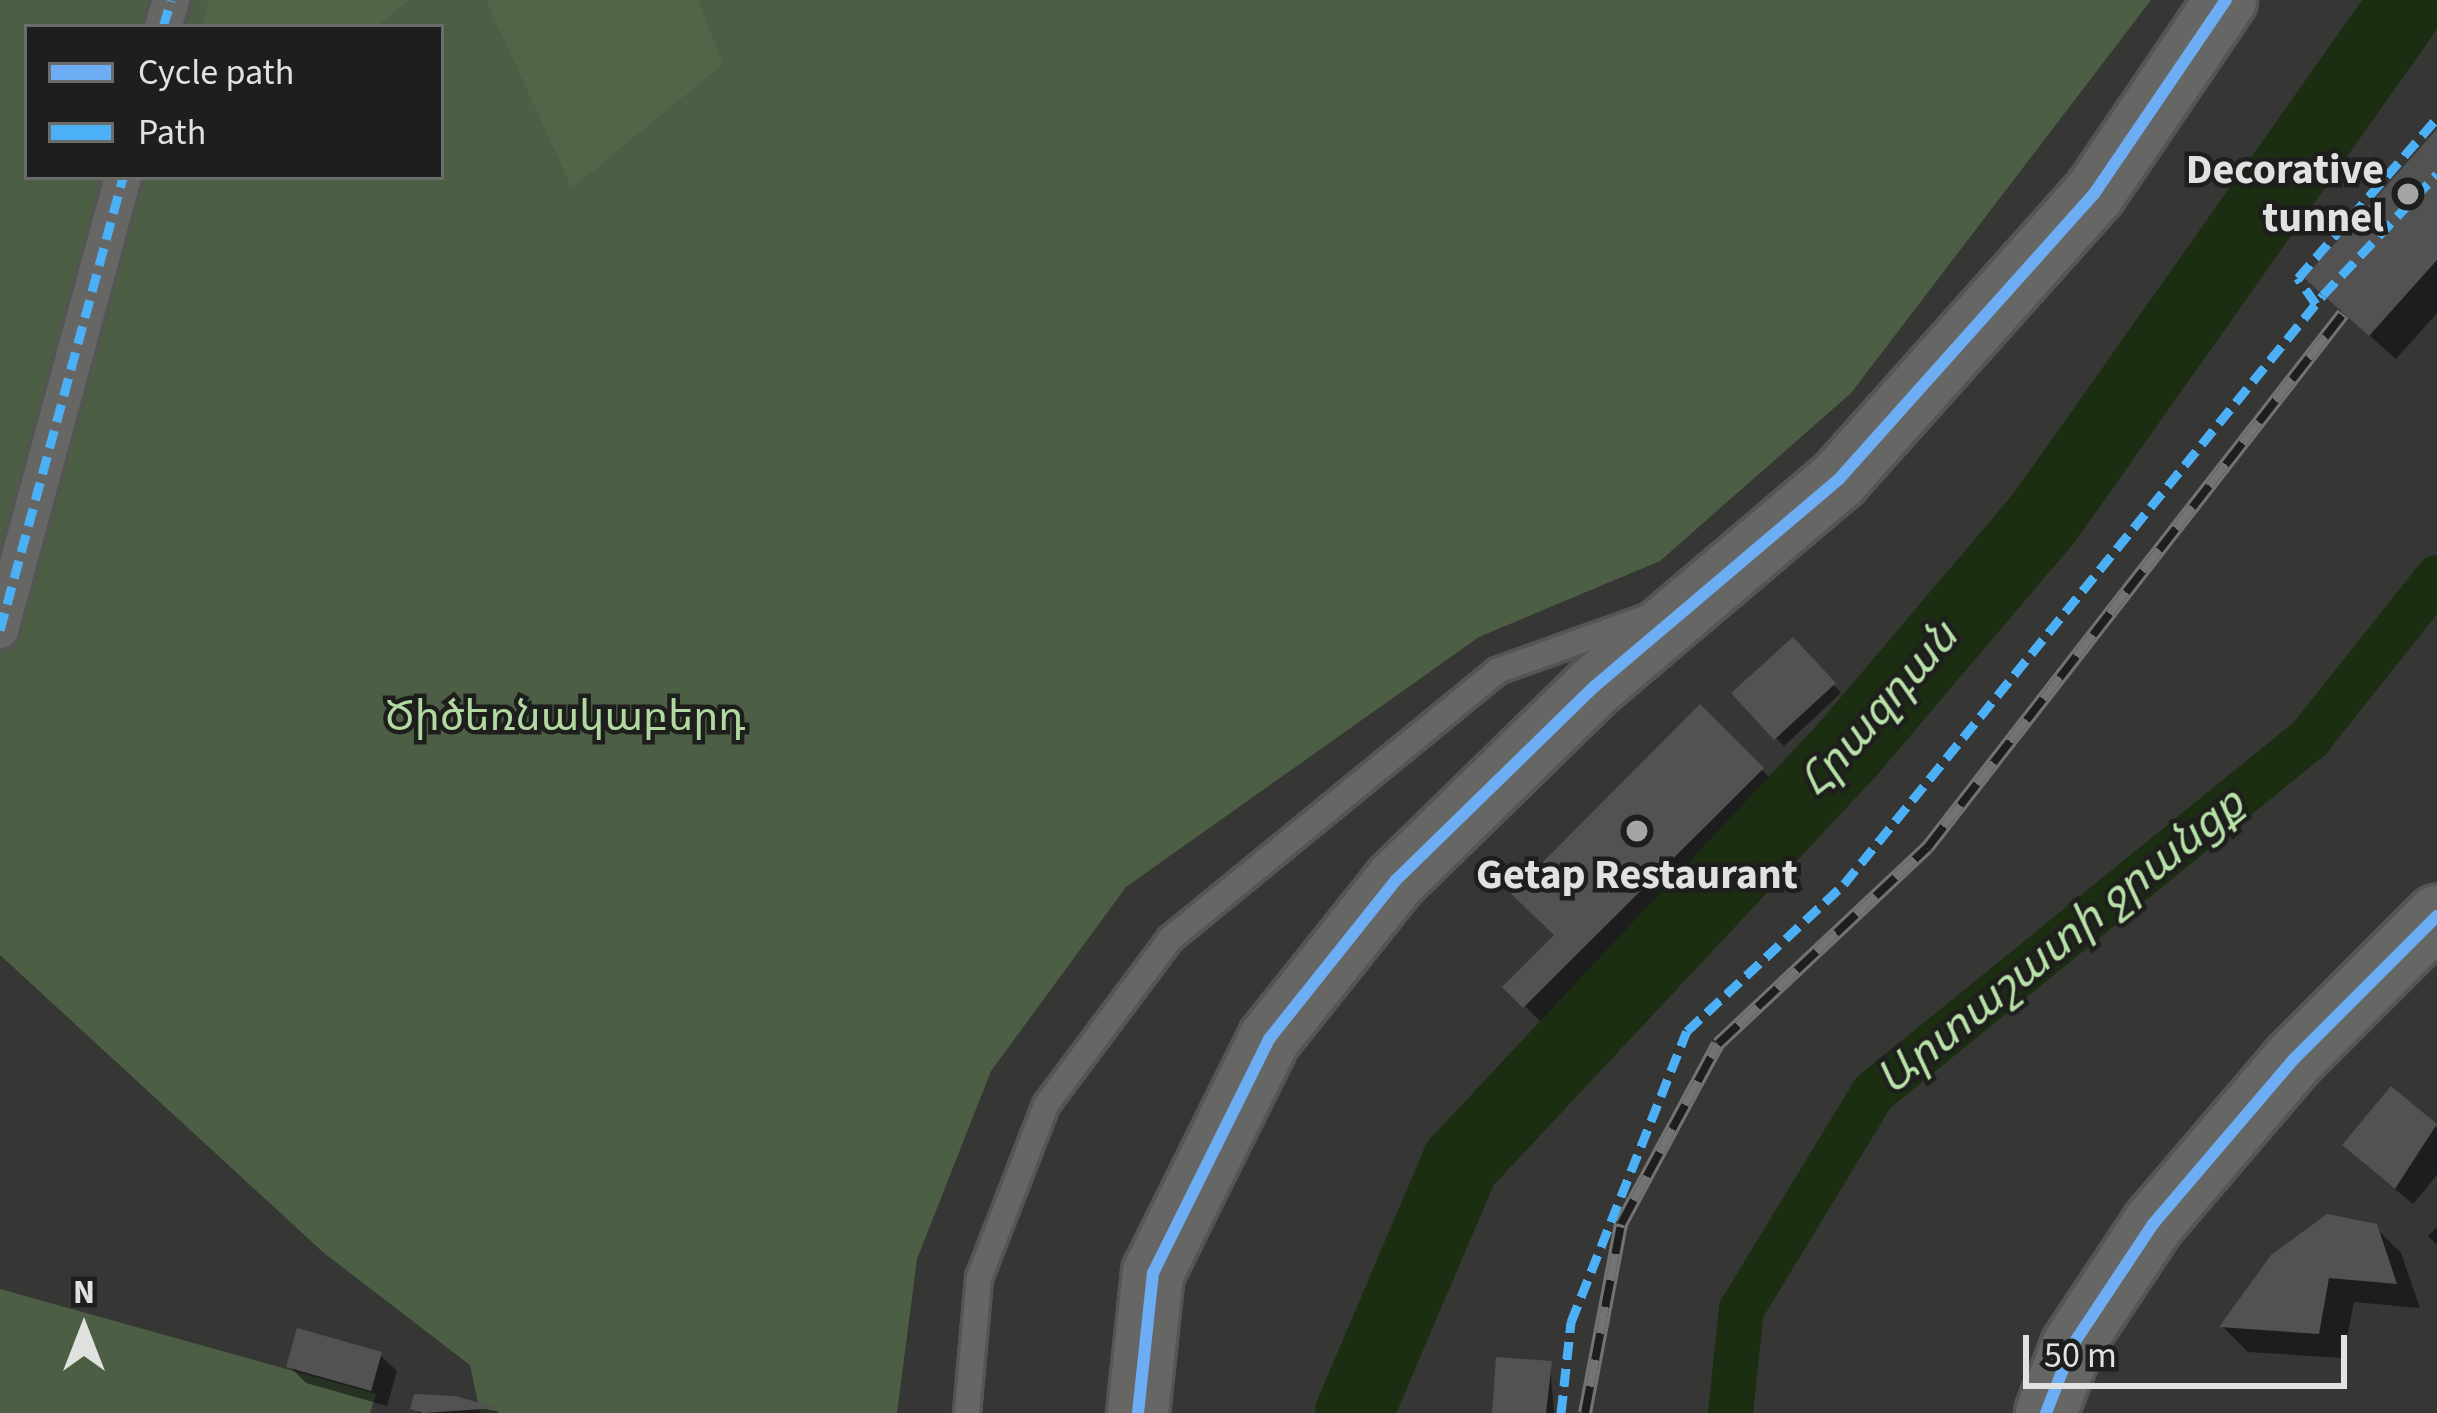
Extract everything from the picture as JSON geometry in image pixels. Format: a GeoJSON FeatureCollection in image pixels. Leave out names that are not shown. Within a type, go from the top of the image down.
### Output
{"type":"FeatureCollection","features":[{"type":"Feature","properties":{"kind":"street"},"geometry":{"type":"LineString","coordinates":[[1138,1413],[1153,1273],[1269,1039],[1395,881],[1689,602],[1840,479],[2078,212],[2226,0]]}},
{"type":"Feature","properties":{"kind":"street"},"geometry":{"type":"LineString","coordinates":[[0,630],[122,180]]}},
{"type":"Feature","properties":{"kind":"street"},"geometry":{"type":"LineString","coordinates":[[2046,1413],[2072,1346],[2153,1224],[2437,916]]}},
{"type":"Feature","properties":{"kind":"lane"},"geometry":{"type":"LineString","coordinates":[[968,1413],[979,1278],[1046,1105],[1170,939],[1498,671],[1689,602]]}},
{"type":"Feature","properties":{"kind":"green space","name":"Ծիծեռնակաբերդ"},"geometry":{"type":"Polygon","coordinates":[[[0,0],[2151,0],[1851,393],[1660,561],[1479,637],[1126,887],[991,1071],[917,1259],[897,1413],[480,1413],[470,1365],[324,1253],[0,955],[0,0]]]}},
{"type":"Feature","properties":{"kind":"green space"},"geometry":{"type":"Polygon","coordinates":[[[208,0],[409,0],[380,24],[204,24],[208,0]]]}},
{"type":"Feature","properties":{"kind":"green space"},"geometry":{"type":"Polygon","coordinates":[[[486,0],[698,0],[723,64],[572,188],[486,0]]]}},
{"type":"Feature","properties":{"kind":"green space"},"geometry":{"type":"Polygon","coordinates":[[[0,1289],[376,1394],[370,1413],[0,1413],[0,1289]]]}},
{"type":"Feature","properties":{"kind":"building","name":"Decorative tunnel"},"geometry":{"type":"Polygon","coordinates":[[[2437,129],[2437,260],[2369,336],[2304,278],[2437,129]]]}},
{"type":"Feature","properties":{"kind":"building"},"geometry":{"type":"Polygon","coordinates":[[[1793,637],[1836,683],[1774,740],[1731,693],[1793,637]]]}},
{"type":"Feature","properties":{"kind":"building","name":"Getap Restaurant"},"geometry":{"type":"Polygon","coordinates":[[[1700,704],[1764,768],[1523,1008],[1502,987],[1554,935],[1511,894],[1700,704]]]}},
{"type":"Feature","properties":{"kind":"building"},"geometry":{"type":"Polygon","coordinates":[[[2391,1086],[2437,1124],[2395,1189],[2342,1145],[2391,1086]]]}},
{"type":"Feature","properties":{"kind":"building"},"geometry":{"type":"Polygon","coordinates":[[[2327,1214],[2377,1224],[2397,1284],[2329,1278],[2319,1334],[2219,1327],[2271,1255],[2327,1214]]]}},
{"type":"Feature","properties":{"kind":"building"},"geometry":{"type":"Polygon","coordinates":[[[297,1328],[382,1352],[371,1391],[286,1367],[297,1328]]]}},
{"type":"Feature","properties":{"kind":"building"},"geometry":{"type":"Polygon","coordinates":[[[1496,1357],[1552,1361],[1546,1413],[1492,1413],[1496,1357]]]}},
{"type":"Feature","properties":{"kind":"building"},"geometry":{"type":"Polygon","coordinates":[[[414,1394],[455,1396],[498,1408],[423,1413],[410,1409],[414,1394]]]}},
{"type":"Feature","properties":{"kind":"waterway","name":"Հրազդան"},"geometry":{"type":"LineString","coordinates":[[1354,1413],[1460,1164],[1848,749],[2044,518],[2410,0]]}},
{"type":"Feature","properties":{"kind":"waterway","name":"Արտաշատի ջրանցք"},"geometry":{"type":"LineString","coordinates":[[1730,1413],[1741,1309],[1873,1092],[2309,738],[2437,577]]}},
{"type":"Feature","properties":{"kind":"railway"},"geometry":{"type":"LineString","coordinates":[[1585,1413],[1621,1224],[1718,1044],[1927,848],[2343,314]]}},
{"type":"Feature","properties":{"kind":"marked path"},"geometry":{"type":"LineString","coordinates":[[164,24],[171,0]]}},
{"type":"Feature","properties":{"kind":"marked path"},"geometry":{"type":"LineString","coordinates":[[2316,304],[2298,278],[2437,118]]}},
{"type":"Feature","properties":{"kind":"marked path"},"geometry":{"type":"LineString","coordinates":[[1561,1413],[1571,1322],[1687,1031],[1844,884],[2323,295],[2437,174]]}},
{"type":"Feature","properties":{"kind":"marked path"},"geometry":{"type":"LineString","coordinates":[[0,630],[122,180]]}},
{"type":"Feature","properties":{"kind":"cycle path"},"geometry":{"type":"LineString","coordinates":[[1138,1413],[1153,1273],[1269,1039],[1395,881],[1595,686],[1839,479],[2094,194],[2226,0]]}},
{"type":"Feature","properties":{"kind":"cycle path"},"geometry":{"type":"LineString","coordinates":[[2046,1413],[2072,1346],[2153,1224],[2293,1060],[2437,916]]}},
{"type":"Feature","properties":{"kind":"place","name":"Decorative tunnel"},"geometry":{"type":"Point","coordinates":[2408,194]}},
{"type":"Feature","properties":{"kind":"place","name":"Getap Restaurant"},"geometry":{"type":"Point","coordinates":[1637,831]}}]}
